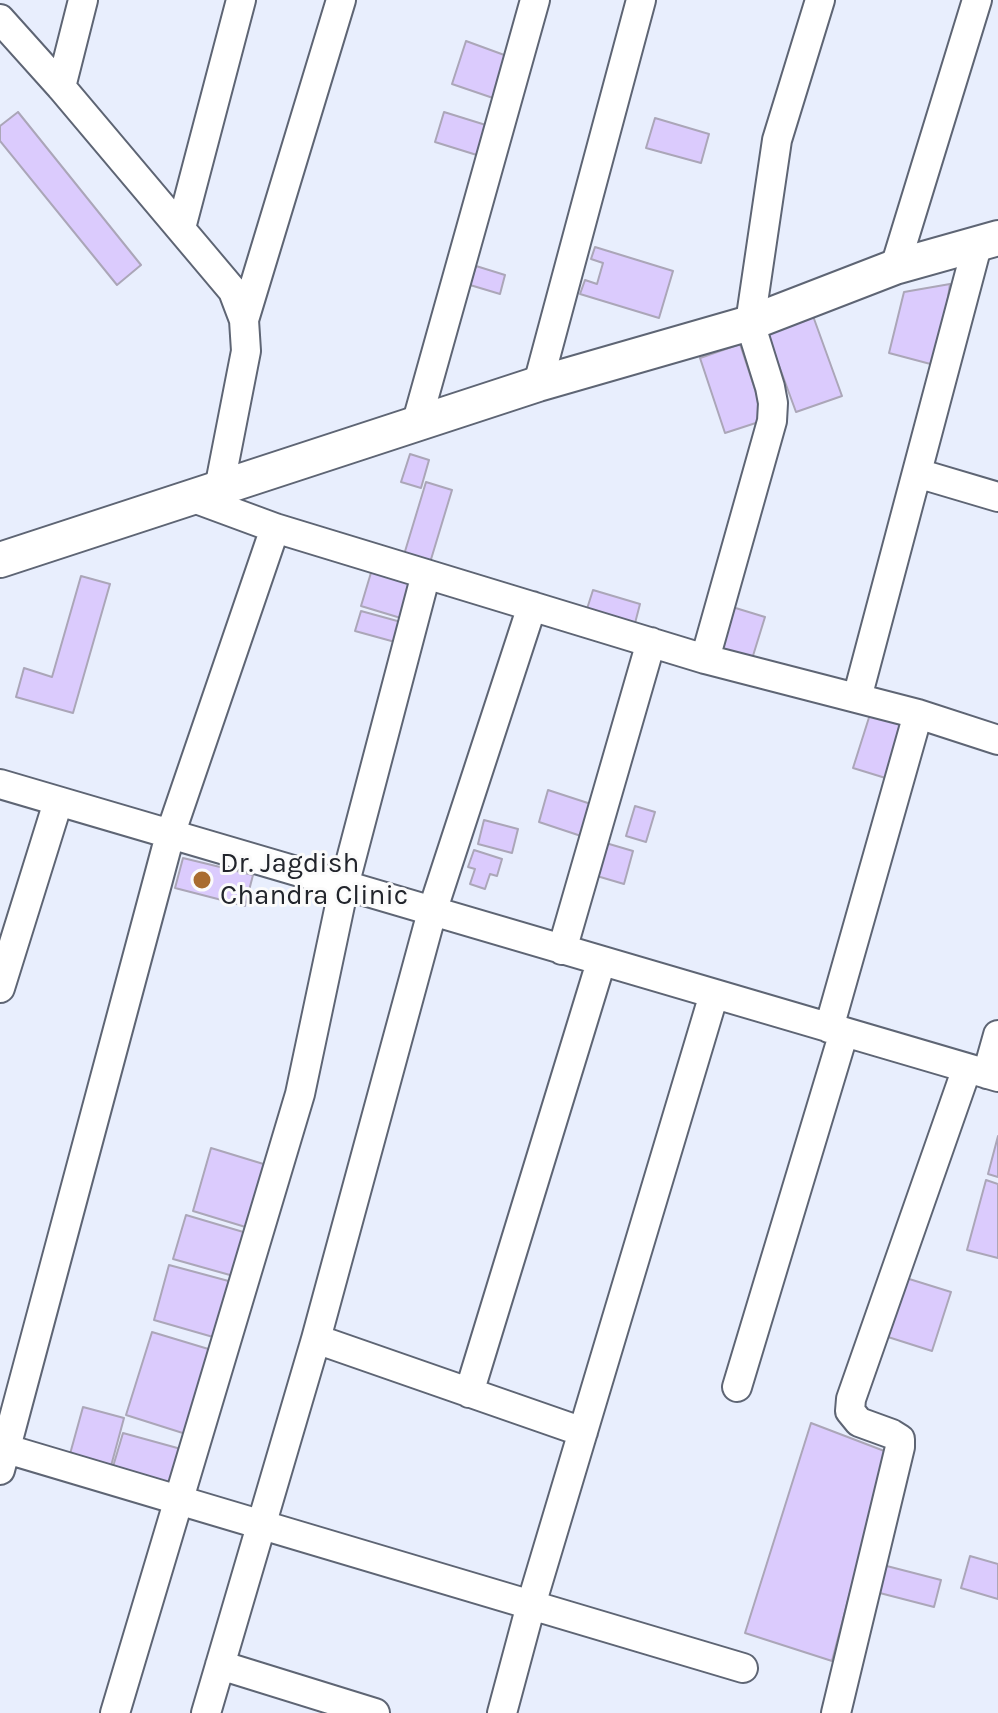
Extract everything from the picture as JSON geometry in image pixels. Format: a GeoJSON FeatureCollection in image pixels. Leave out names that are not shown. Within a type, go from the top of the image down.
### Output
{"type":"FeatureCollection","features":[{"type":"Feature","properties":{"kind":"street"},"geometry":{"type":"LineString","coordinates":[[61,87],[83,0]]}},
{"type":"Feature","properties":{"kind":"street"},"geometry":{"type":"LineString","coordinates":[[181,228],[241,0]]}},
{"type":"Feature","properties":{"kind":"street"},"geometry":{"type":"LineString","coordinates":[[244,320],[341,0]]}},
{"type":"Feature","properties":{"kind":"street"},"geometry":{"type":"LineString","coordinates":[[416,425],[535,0]]}},
{"type":"Feature","properties":{"kind":"street"},"geometry":{"type":"LineString","coordinates":[[538,384],[641,0]]}},
{"type":"Feature","properties":{"kind":"street"},"geometry":{"type":"LineString","coordinates":[[705,659],[772,421],[770,387],[750,323],[777,140],[820,0]]}},
{"type":"Feature","properties":{"kind":"street"},"geometry":{"type":"LineString","coordinates":[[895,267],[977,0]]}},
{"type":"Feature","properties":{"kind":"street"},"geometry":{"type":"LineString","coordinates":[[0,19],[233,291],[244,320],[246,351],[205,493]]}},
{"type":"Feature","properties":{"kind":"street"},"geometry":{"type":"LineString","coordinates":[[0,560],[538,384],[750,323],[895,267],[987,242]]}},
{"type":"Feature","properties":{"kind":"street"},"geometry":{"type":"LineString","coordinates":[[857,698],[917,473],[987,242]]}},
{"type":"Feature","properties":{"kind":"street"},"geometry":{"type":"LineString","coordinates":[[917,473],[998,497]]}},
{"type":"Feature","properties":{"kind":"street"},"geometry":{"type":"LineString","coordinates":[[205,493],[275,528],[705,659],[918,714],[998,740]]}},
{"type":"Feature","properties":{"kind":"street"},"geometry":{"type":"LineString","coordinates":[[275,528],[170,835],[2,1456],[179,1499],[743,1668]]}},
{"type":"Feature","properties":{"kind":"street"},"geometry":{"type":"LineString","coordinates":[[115,1713],[300,1094],[344,886],[426,574]]}},
{"type":"Feature","properties":{"kind":"street"},"geometry":{"type":"LineString","coordinates":[[206,1713],[316,1339],[432,912],[532,606]]}},
{"type":"Feature","properties":{"kind":"street"},"geometry":{"type":"LineString","coordinates":[[562,950],[651,642]]}},
{"type":"Feature","properties":{"kind":"street"},"geometry":{"type":"LineString","coordinates":[[737,1387],[836,1030],[918,714]]}},
{"type":"Feature","properties":{"kind":"street"},"geometry":{"type":"LineString","coordinates":[[0,784],[984,1073]]}},
{"type":"Feature","properties":{"kind":"street"},"geometry":{"type":"LineString","coordinates":[[0,988],[13,904],[58,802]]}},
{"type":"Feature","properties":{"kind":"street"},"geometry":{"type":"LineString","coordinates":[[469,1393],[601,962]]}},
{"type":"Feature","properties":{"kind":"street"},"geometry":{"type":"LineString","coordinates":[[502,1713],[531,1605],[714,994]]}},
{"type":"Feature","properties":{"kind":"street"},"geometry":{"type":"LineString","coordinates":[[836,1713],[900,1447],[900,1439],[892,1434],[859,1422],[850,1411],[851,1399],[998,1035]]}},
{"type":"Feature","properties":{"kind":"street"},"geometry":{"type":"LineString","coordinates":[[316,1339],[583,1432]]}},
{"type":"Feature","properties":{"kind":"street"},"geometry":{"type":"LineString","coordinates":[[220,1665],[375,1713]]}},
{"type":"Feature","properties":{"kind":"building"},"geometry":{"type":"Polygon","coordinates":[[[466,41],[507,56],[493,98],[452,84],[466,41]]]}},
{"type":"Feature","properties":{"kind":"building"},"geometry":{"type":"Polygon","coordinates":[[[18,112],[141,265],[117,285],[0,141],[0,126],[18,112]]]}},
{"type":"Feature","properties":{"kind":"building"},"geometry":{"type":"Polygon","coordinates":[[[444,112],[489,126],[480,156],[435,142],[444,112]]]}},
{"type":"Feature","properties":{"kind":"building"},"geometry":{"type":"Polygon","coordinates":[[[655,118],[709,134],[701,163],[646,148],[655,118]]]}},
{"type":"Feature","properties":{"kind":"building"},"geometry":{"type":"Polygon","coordinates":[[[595,247],[673,271],[659,318],[580,294],[585,280],[597,284],[603,263],[591,259],[595,247]]]}},
{"type":"Feature","properties":{"kind":"building"},"geometry":{"type":"Polygon","coordinates":[[[476,266],[505,275],[500,294],[470,285],[476,266]]]}},
{"type":"Feature","properties":{"kind":"building"},"geometry":{"type":"Polygon","coordinates":[[[950,284],[938,366],[889,353],[904,292],[950,284]]]}},
{"type":"Feature","properties":{"kind":"building"},"geometry":{"type":"Polygon","coordinates":[[[813,316],[842,396],[796,412],[767,333],[813,316]]]}},
{"type":"Feature","properties":{"kind":"building"},"geometry":{"type":"Polygon","coordinates":[[[740,344],[765,420],[725,433],[700,358],[740,344]]]}},
{"type":"Feature","properties":{"kind":"building"},"geometry":{"type":"Polygon","coordinates":[[[410,454],[429,460],[421,488],[401,482],[410,454]]]}},
{"type":"Feature","properties":{"kind":"building"},"geometry":{"type":"Polygon","coordinates":[[[426,482],[452,490],[429,566],[403,558],[426,482]]]}},
{"type":"Feature","properties":{"kind":"building"},"geometry":{"type":"Polygon","coordinates":[[[373,566],[416,579],[404,619],[361,606],[373,566]]]}},
{"type":"Feature","properties":{"kind":"building"},"geometry":{"type":"Polygon","coordinates":[[[81,576],[110,584],[73,713],[16,697],[24,668],[52,677],[81,576]]]}},
{"type":"Feature","properties":{"kind":"building"},"geometry":{"type":"Polygon","coordinates":[[[593,590],[640,604],[634,627],[586,612],[593,590]]]}},
{"type":"Feature","properties":{"kind":"building"},"geometry":{"type":"Polygon","coordinates":[[[729,606],[765,617],[752,659],[716,647],[729,606]]]}},
{"type":"Feature","properties":{"kind":"building"},"geometry":{"type":"Polygon","coordinates":[[[361,611],[401,622],[395,642],[355,631],[361,611]]]}},
{"type":"Feature","properties":{"kind":"building"},"geometry":{"type":"Polygon","coordinates":[[[872,708],[911,721],[892,780],[853,768],[872,708]]]}},
{"type":"Feature","properties":{"kind":"building"},"geometry":{"type":"Polygon","coordinates":[[[548,790],[594,805],[584,837],[539,822],[548,790]]]}},
{"type":"Feature","properties":{"kind":"building"},"geometry":{"type":"Polygon","coordinates":[[[635,806],[655,812],[646,842],[626,836],[635,806]]]}},
{"type":"Feature","properties":{"kind":"building"},"geometry":{"type":"Polygon","coordinates":[[[484,820],[518,829],[512,853],[478,844],[484,820]]]}},
{"type":"Feature","properties":{"kind":"building"},"geometry":{"type":"Polygon","coordinates":[[[599,841],[633,851],[624,884],[590,874],[599,841]]]}},
{"type":"Feature","properties":{"kind":"building"},"geometry":{"type":"Polygon","coordinates":[[[474,850],[502,859],[497,876],[490,874],[485,889],[470,884],[475,869],[468,867],[474,850]]]}},
{"type":"Feature","properties":{"kind":"building"},"geometry":{"type":"Polygon","coordinates":[[[183,858],[253,875],[245,906],[175,888],[183,858]]]}},
{"type":"Feature","properties":{"kind":"building"},"geometry":{"type":"Polygon","coordinates":[[[998,1136],[998,1177],[988,1174],[998,1136]]]}},
{"type":"Feature","properties":{"kind":"building"},"geometry":{"type":"Polygon","coordinates":[[[211,1148],[270,1166],[252,1229],[193,1211],[211,1148]]]}},
{"type":"Feature","properties":{"kind":"building"},"geometry":{"type":"Polygon","coordinates":[[[986,1180],[998,1184],[998,1258],[967,1250],[986,1180]]]}},
{"type":"Feature","properties":{"kind":"building"},"geometry":{"type":"Polygon","coordinates":[[[186,1215],[250,1234],[237,1277],[173,1259],[186,1215]]]}},
{"type":"Feature","properties":{"kind":"building"},"geometry":{"type":"Polygon","coordinates":[[[169,1265],[236,1283],[220,1339],[154,1320],[169,1265]]]}},
{"type":"Feature","properties":{"kind":"building"},"geometry":{"type":"Polygon","coordinates":[[[906,1278],[951,1292],[932,1351],[888,1337],[906,1278]]]}},
{"type":"Feature","properties":{"kind":"building"},"geometry":{"type":"Polygon","coordinates":[[[152,1332],[215,1351],[189,1435],[126,1415],[152,1332]]]}},
{"type":"Feature","properties":{"kind":"building"},"geometry":{"type":"Polygon","coordinates":[[[83,1407],[124,1418],[111,1466],[70,1454],[83,1407]]]}},
{"type":"Feature","properties":{"kind":"building"},"geometry":{"type":"Polygon","coordinates":[[[811,1423],[887,1452],[832,1661],[745,1633],[811,1423]]]}},
{"type":"Feature","properties":{"kind":"building"},"geometry":{"type":"Polygon","coordinates":[[[123,1433],[181,1449],[170,1486],[112,1470],[123,1433]]]}},
{"type":"Feature","properties":{"kind":"building"},"geometry":{"type":"Polygon","coordinates":[[[970,1556],[998,1564],[998,1599],[961,1588],[970,1556]]]}},
{"type":"Feature","properties":{"kind":"building"},"geometry":{"type":"Polygon","coordinates":[[[879,1564],[941,1580],[934,1607],[872,1591],[879,1564]]]}},
{"type":"Feature","properties":{"kind":"place","name":"Dr. Jagdish Chandra Clinic"},"geometry":{"type":"Point","coordinates":[202,880]}}]}
